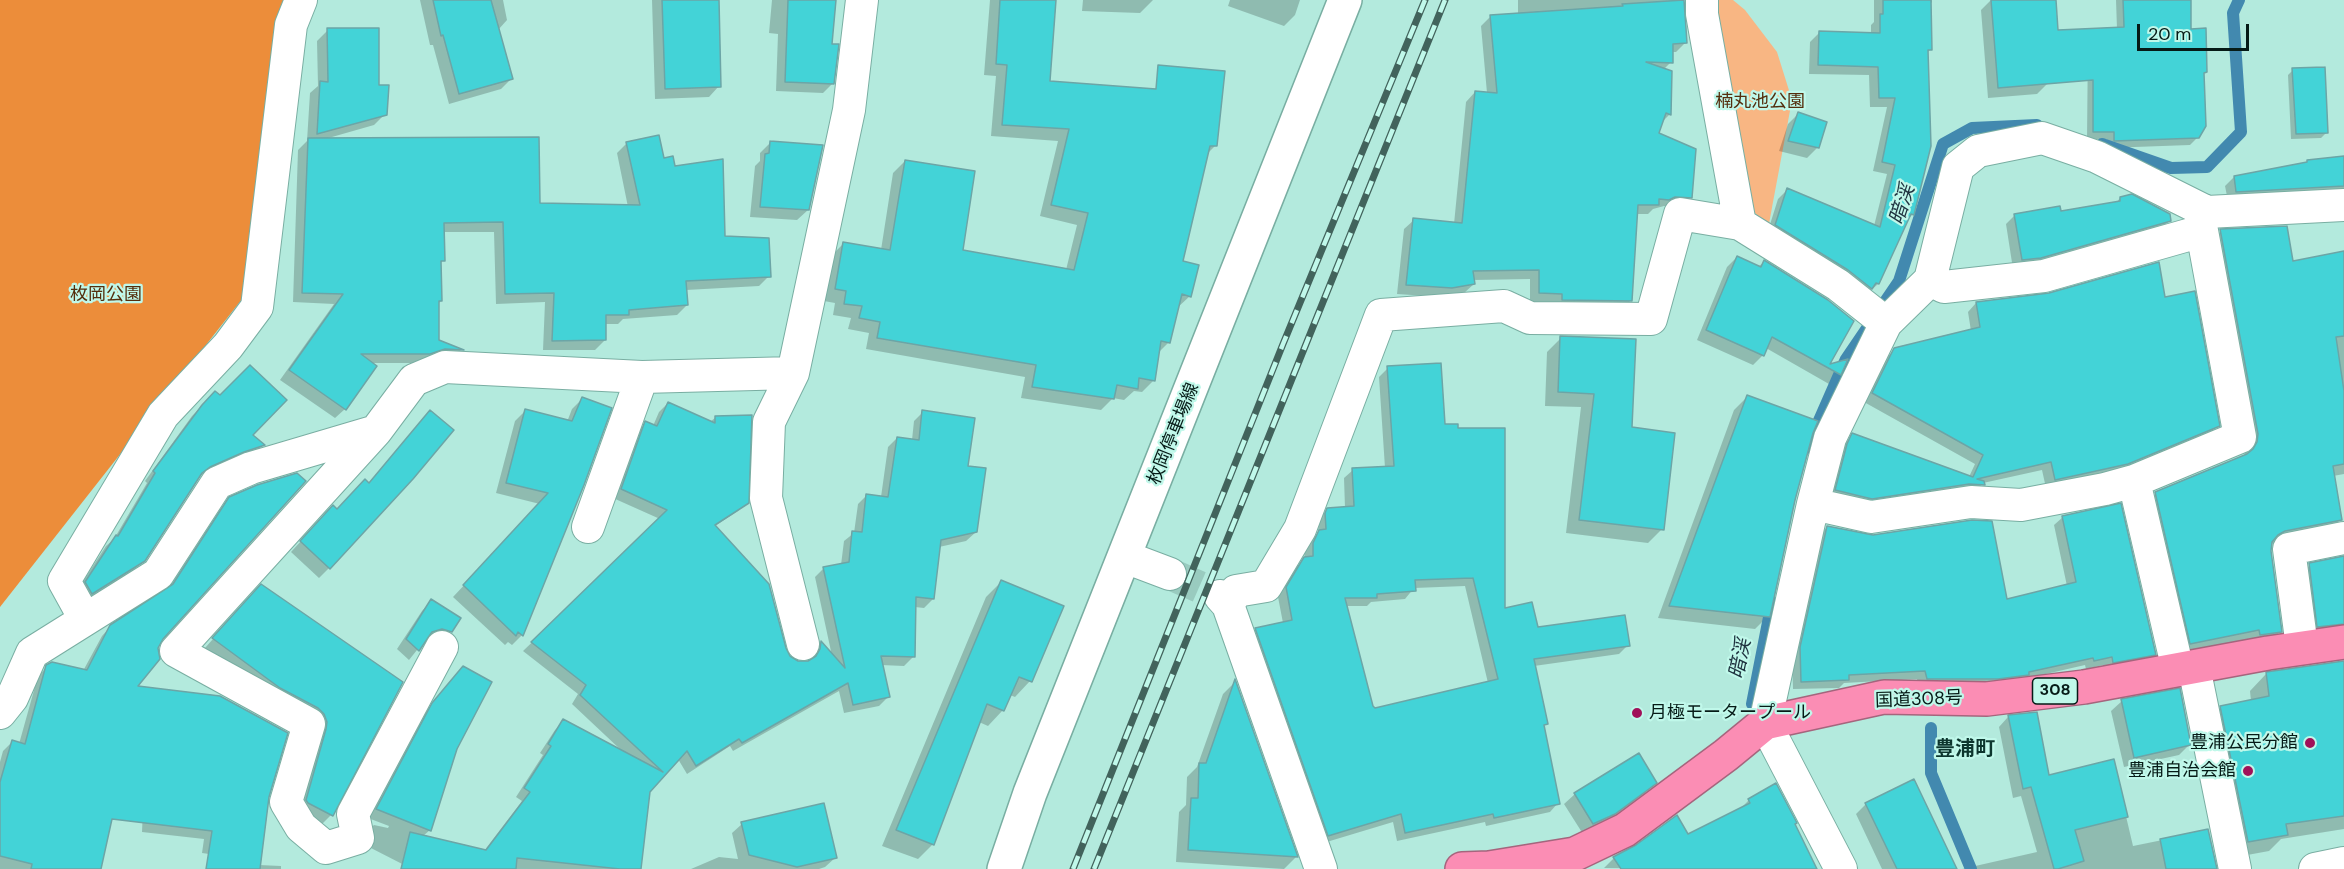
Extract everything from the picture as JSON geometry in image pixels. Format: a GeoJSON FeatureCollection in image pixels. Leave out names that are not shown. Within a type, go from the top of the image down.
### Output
{"type":"FeatureCollection","features":[{"type":"Feature","properties":{"kind":"highway","name":"国道308号"},"geometry":{"type":"LineString","coordinates":[[1462,869],[1489,868],[1575,854],[1615,835],[1625,830],[1765,723],[1884,697],[1987,699],[2084,687],[2302,647],[2344,642]]}},
{"type":"Feature","properties":{"kind":"main road","name":"枚岡停車場線"},"geometry":{"type":"LineString","coordinates":[[1005,869],[1030,793],[1345,0]]}},
{"type":"Feature","properties":{"kind":"street"},"geometry":{"type":"LineString","coordinates":[[85,619],[64,581],[163,415],[228,346],[257,308],[291,25],[301,0]]}},
{"type":"Feature","properties":{"kind":"street"},"geometry":{"type":"LineString","coordinates":[[803,644],[766,498],[769,422],[793,373],[849,110],[862,0]]}},
{"type":"Feature","properties":{"kind":"street"},"geometry":{"type":"LineString","coordinates":[[1702,0],[1702,14],[1740,224]]}},
{"type":"Feature","properties":{"kind":"street"},"geometry":{"type":"LineString","coordinates":[[1813,504],[1871,517],[1971,502],[2021,505],[2134,481],[2240,437],[2204,222],[2097,157],[2042,138],[1978,150],[1958,167],[1930,280],[1885,322],[1830,438],[1813,504],[1765,723],[1841,869]]}},
{"type":"Feature","properties":{"kind":"street"},"geometry":{"type":"LineString","coordinates":[[1930,280],[1944,287],[2044,276],[2204,222],[2344,206]]}},
{"type":"Feature","properties":{"kind":"street"},"geometry":{"type":"LineString","coordinates":[[1321,869],[1224,600],[1236,591],[1266,586],[1300,529],[1381,315],[1504,306],[1530,318],[1651,319],[1680,214],[1740,224],[1838,285],[1885,322]]}},
{"type":"Feature","properties":{"kind":"street"},"geometry":{"type":"LineString","coordinates":[[442,647],[353,814],[358,838],[326,848],[301,827],[286,802],[309,724],[176,651],[376,431],[414,380],[445,367],[642,377],[793,373]]}},
{"type":"Feature","properties":{"kind":"street"},"geometry":{"type":"LineString","coordinates":[[588,527],[642,377]]}},
{"type":"Feature","properties":{"kind":"street"},"geometry":{"type":"LineString","coordinates":[[0,713],[12,698],[32,653],[158,574],[217,483],[251,468],[376,431]]}},
{"type":"Feature","properties":{"kind":"street"},"geometry":{"type":"LineString","coordinates":[[2134,481],[2186,668],[2235,869]]}},
{"type":"Feature","properties":{"kind":"street"},"geometry":{"type":"LineString","coordinates":[[2302,647],[2289,549],[2344,538]]}},
{"type":"Feature","properties":{"kind":"street"},"geometry":{"type":"LineString","coordinates":[[1125,557],[1170,574]]}},
{"type":"Feature","properties":{"kind":"street"},"geometry":{"type":"LineString","coordinates":[[2315,869],[2344,863]]}},
{"type":"Feature","properties":{"kind":"green space","name":"枚岡公園"},"geometry":{"type":"Polygon","coordinates":[[[0,0],[298,0],[246,294],[0,607],[0,0]]]}},
{"type":"Feature","properties":{"kind":"green space","name":"楠丸池公園"},"geometry":{"type":"Polygon","coordinates":[[[1711,0],[1733,0],[1745,10],[1777,52],[1792,100],[1768,229],[1747,203],[1711,0]]]}},
{"type":"Feature","properties":{"kind":"building"},"geometry":{"type":"Polygon","coordinates":[[[433,0],[491,0],[513,79],[459,94],[443,35],[441,36],[433,0]]]}},
{"type":"Feature","properties":{"kind":"building"},"geometry":{"type":"Polygon","coordinates":[[[662,0],[719,0],[721,87],[665,89],[662,0]]]}},
{"type":"Feature","properties":{"kind":"building"},"geometry":{"type":"Polygon","coordinates":[[[788,0],[836,0],[832,44],[839,44],[834,84],[785,82],[788,0]]]}},
{"type":"Feature","properties":{"kind":"building"},"geometry":{"type":"Polygon","coordinates":[[[1000,0],[1056,0],[1050,81],[1156,89],[1158,65],[1225,71],[1217,146],[1210,146],[1183,261],[1199,265],[1191,297],[1182,294],[1170,343],[1161,341],[1155,381],[1139,378],[1138,389],[1117,385],[1114,399],[1032,387],[1036,365],[877,338],[880,322],[859,318],[862,306],[844,304],[846,291],[835,289],[843,242],[890,250],[905,160],[975,171],[963,250],[1074,270],[1088,213],[1051,205],[1069,129],[1002,125],[1007,65],[996,64],[1000,0]]]}},
{"type":"Feature","properties":{"kind":"building"},"geometry":{"type":"Polygon","coordinates":[[[1684,0],[1687,43],[1673,44],[1673,63],[1646,62],[1672,71],[1671,115],[1666,113],[1659,133],[1696,149],[1692,198],[1659,199],[1659,205],[1638,205],[1632,301],[1562,300],[1562,294],[1539,293],[1539,270],[1473,271],[1475,284],[1452,288],[1406,285],[1413,218],[1462,223],[1475,91],[1497,93],[1490,15],[1684,0]]]}},
{"type":"Feature","properties":{"kind":"building"},"geometry":{"type":"Polygon","coordinates":[[[1883,0],[1931,0],[1932,50],[1928,50],[1931,146],[1914,215],[1911,214],[1879,284],[1876,283],[1872,289],[1848,270],[1775,225],[1787,188],[1880,227],[1895,165],[1882,162],[1895,98],[1879,98],[1878,67],[1818,65],[1819,31],[1880,33],[1883,0]]]}},
{"type":"Feature","properties":{"kind":"building"},"geometry":{"type":"Polygon","coordinates":[[[1991,0],[2056,0],[2058,30],[2124,27],[2123,0],[2191,0],[2191,29],[2206,28],[2207,72],[2204,73],[2206,126],[2199,138],[2114,141],[2114,132],[2093,132],[2093,80],[1998,88],[1991,0]]]}},
{"type":"Feature","properties":{"kind":"building"},"geometry":{"type":"Polygon","coordinates":[[[327,28],[379,28],[379,85],[389,85],[387,115],[317,134],[320,81],[328,82],[327,28]]]}},
{"type":"Feature","properties":{"kind":"building"},"geometry":{"type":"Polygon","coordinates":[[[2325,67],[2328,133],[2296,134],[2292,68],[2325,67]]]}},
{"type":"Feature","properties":{"kind":"building"},"geometry":{"type":"Polygon","coordinates":[[[1798,112],[1827,122],[1819,148],[1788,141],[1798,112]]]}},
{"type":"Feature","properties":{"kind":"building"},"geometry":{"type":"Polygon","coordinates":[[[659,135],[664,158],[673,156],[675,166],[723,159],[725,236],[769,238],[771,277],[686,281],[688,305],[629,310],[629,315],[606,315],[606,340],[552,341],[554,293],[505,294],[503,222],[444,223],[445,261],[441,261],[442,301],[439,301],[439,340],[464,350],[445,349],[430,354],[361,354],[377,366],[346,410],[289,370],[343,294],[302,293],[308,138],[539,137],[540,203],[640,205],[626,142],[659,135]]]}},
{"type":"Feature","properties":{"kind":"building"},"geometry":{"type":"Polygon","coordinates":[[[770,141],[823,145],[809,210],[760,207],[765,154],[769,153],[770,141]]]}},
{"type":"Feature","properties":{"kind":"building"},"geometry":{"type":"Polygon","coordinates":[[[2344,156],[2344,186],[2236,192],[2234,176],[2307,162],[2307,160],[2344,156]]]}},
{"type":"Feature","properties":{"kind":"building"},"geometry":{"type":"Polygon","coordinates":[[[2132,194],[2170,214],[2171,221],[2041,258],[2022,260],[2014,214],[2060,206],[2061,211],[2120,201],[2120,197],[2132,194]]]}},
{"type":"Feature","properties":{"kind":"building"},"geometry":{"type":"Polygon","coordinates":[[[2287,226],[2293,261],[2344,251],[2344,336],[2336,337],[2344,391],[2344,464],[2333,466],[2342,520],[2285,531],[2272,542],[2271,551],[2282,632],[2260,635],[2259,630],[2190,644],[2155,492],[2247,454],[2257,442],[2258,434],[2220,229],[2287,226]]]}},
{"type":"Feature","properties":{"kind":"building"},"geometry":{"type":"Polygon","coordinates":[[[1737,256],[1761,267],[1764,260],[1828,300],[1854,321],[1830,364],[1848,359],[1841,375],[1772,337],[1764,356],[1706,330],[1737,256]]]}},
{"type":"Feature","properties":{"kind":"building"},"geometry":{"type":"Polygon","coordinates":[[[2159,262],[2165,297],[2195,291],[2220,426],[2128,464],[2055,480],[2051,462],[1977,479],[1984,481],[1985,485],[1969,484],[1872,499],[1835,490],[1852,433],[1973,477],[1983,455],[1872,393],[1894,348],[1980,327],[1976,302],[2049,293],[2159,262]]]}},
{"type":"Feature","properties":{"kind":"building"},"geometry":{"type":"Polygon","coordinates":[[[1560,336],[1636,339],[1632,427],[1675,433],[1664,530],[1579,520],[1594,394],[1558,392],[1560,336]]]}},
{"type":"Feature","properties":{"kind":"building"},"geometry":{"type":"Polygon","coordinates":[[[1441,363],[1445,424],[1458,424],[1458,428],[1505,428],[1505,608],[1532,602],[1538,627],[1625,615],[1630,646],[1534,659],[1548,724],[1544,725],[1560,804],[1494,818],[1493,814],[1405,833],[1401,814],[1328,836],[1255,628],[1292,620],[1286,587],[1304,557],[1313,556],[1313,543],[1319,530],[1326,529],[1327,508],[1354,506],[1352,468],[1394,466],[1387,366],[1441,363]],[[1473,578],[1415,580],[1416,591],[1377,594],[1377,598],[1345,598],[1375,708],[1498,679],[1473,578]]]}},
{"type":"Feature","properties":{"kind":"building"},"geometry":{"type":"Polygon","coordinates":[[[250,365],[287,400],[253,435],[265,445],[210,467],[202,473],[145,561],[92,594],[85,582],[116,535],[118,536],[155,473],[153,471],[202,405],[215,391],[220,395],[250,365]]]}},
{"type":"Feature","properties":{"kind":"building"},"geometry":{"type":"Polygon","coordinates":[[[1747,395],[1818,421],[1795,500],[1770,617],[1669,606],[1747,395]]]}},
{"type":"Feature","properties":{"kind":"building"},"geometry":{"type":"Polygon","coordinates":[[[582,397],[612,408],[584,485],[523,636],[518,632],[516,636],[463,585],[548,493],[506,483],[525,409],[572,421],[582,397]]]}},
{"type":"Feature","properties":{"kind":"building"},"geometry":{"type":"Polygon","coordinates":[[[668,402],[715,423],[715,416],[752,415],[749,503],[715,525],[769,584],[790,656],[798,661],[808,661],[816,656],[821,641],[845,668],[823,567],[849,562],[852,531],[862,532],[866,494],[888,497],[897,437],[919,440],[922,410],[975,418],[968,466],[986,468],[977,532],[941,540],[934,599],[916,597],[915,657],[881,656],[890,697],[853,705],[848,683],[742,743],[739,739],[696,766],[687,751],[650,792],[641,869],[620,869],[517,858],[516,869],[401,869],[410,832],[486,850],[530,792],[524,788],[551,746],[548,744],[563,719],[663,772],[580,695],[586,685],[531,642],[667,510],[621,489],[645,421],[657,426],[668,402]]]}},
{"type":"Feature","properties":{"kind":"building"},"geometry":{"type":"Polygon","coordinates":[[[430,410],[454,430],[413,479],[330,569],[300,541],[333,505],[337,509],[365,479],[369,483],[430,410]]]}},
{"type":"Feature","properties":{"kind":"building"},"geometry":{"type":"Polygon","coordinates":[[[297,473],[306,481],[163,639],[158,648],[160,659],[138,686],[220,696],[288,733],[269,797],[260,869],[206,869],[212,831],[112,819],[101,869],[31,869],[32,864],[0,856],[0,782],[12,740],[25,744],[46,665],[52,662],[87,670],[110,625],[173,584],[229,497],[257,485],[297,473]]]}},
{"type":"Feature","properties":{"kind":"building"},"geometry":{"type":"Polygon","coordinates":[[[2121,503],[2156,655],[2113,663],[2112,657],[2094,661],[2093,658],[2029,672],[2029,675],[1998,679],[1927,679],[1925,671],[1849,675],[1849,680],[1801,682],[1800,647],[1827,526],[1873,535],[1972,520],[1992,521],[2007,599],[2076,582],[2062,516],[2121,503]]]}},
{"type":"Feature","properties":{"kind":"building"},"geometry":{"type":"Polygon","coordinates":[[[2344,556],[2344,624],[2317,627],[2309,563],[2344,556]]]}},
{"type":"Feature","properties":{"kind":"building"},"geometry":{"type":"Polygon","coordinates":[[[1001,580],[1064,606],[1032,682],[1019,677],[1004,711],[987,704],[934,845],[896,830],[1001,580]]]}},
{"type":"Feature","properties":{"kind":"building"},"geometry":{"type":"Polygon","coordinates":[[[261,584],[403,682],[333,816],[306,800],[326,729],[327,722],[324,714],[318,708],[280,688],[212,638],[261,584]]]}},
{"type":"Feature","properties":{"kind":"building"},"geometry":{"type":"Polygon","coordinates":[[[431,599],[461,618],[452,632],[442,629],[432,632],[419,651],[406,639],[431,599]]]}},
{"type":"Feature","properties":{"kind":"building","name":"豊浦公民分館"},"geometry":{"type":"Polygon","coordinates":[[[2344,661],[2344,816],[2286,824],[2288,835],[2248,842],[2220,706],[2269,696],[2266,672],[2344,661]]]}},
{"type":"Feature","properties":{"kind":"building"},"geometry":{"type":"Polygon","coordinates":[[[463,666],[492,682],[457,749],[431,831],[376,809],[432,703],[463,666]]]}},
{"type":"Feature","properties":{"kind":"building"},"geometry":{"type":"Polygon","coordinates":[[[1235,679],[1298,857],[1188,850],[1191,798],[1198,798],[1199,763],[1206,763],[1235,679]]]}},
{"type":"Feature","properties":{"kind":"building"},"geometry":{"type":"Polygon","coordinates":[[[2180,688],[2191,745],[2134,758],[2121,699],[2180,688]]]}},
{"type":"Feature","properties":{"kind":"building"},"geometry":{"type":"Polygon","coordinates":[[[2037,712],[2049,775],[2114,759],[2128,817],[2075,830],[2084,861],[2058,869],[2054,869],[2031,787],[2023,789],[2008,715],[2037,712]]]}},
{"type":"Feature","properties":{"kind":"building"},"geometry":{"type":"Polygon","coordinates":[[[1639,753],[1657,783],[1615,814],[1593,824],[1574,793],[1639,753]]]}},
{"type":"Feature","properties":{"kind":"building"},"geometry":{"type":"Polygon","coordinates":[[[1914,779],[1957,869],[1897,869],[1865,803],[1914,779]]]}},
{"type":"Feature","properties":{"kind":"building"},"geometry":{"type":"Polygon","coordinates":[[[1776,783],[1817,869],[1621,869],[1613,857],[1636,845],[1677,815],[1688,834],[1750,803],[1748,799],[1776,783]]]}},
{"type":"Feature","properties":{"kind":"building"},"geometry":{"type":"Polygon","coordinates":[[[824,803],[837,858],[797,867],[749,855],[741,822],[824,803]]]}},
{"type":"Feature","properties":{"kind":"building"},"geometry":{"type":"Polygon","coordinates":[[[2208,829],[2217,869],[2166,869],[2160,839],[2208,829]]]}},
{"type":"Feature","properties":{"kind":"waterway","name":"暗渓"},"geometry":{"type":"LineString","coordinates":[[2102,144],[2171,168],[2207,167],[2241,132],[2233,13],[2239,0]]}},
{"type":"Feature","properties":{"kind":"waterway","name":"暗渓"},"geometry":{"type":"LineString","coordinates":[[1807,448],[1846,359],[1899,281],[1943,144],[1972,128],[2037,125]]}},
{"type":"Feature","properties":{"kind":"waterway","name":"暗渓"},"geometry":{"type":"LineString","coordinates":[[1752,704],[1772,602]]}},
{"type":"Feature","properties":{"kind":"waterway"},"geometry":{"type":"LineString","coordinates":[[1931,728],[1931,773],[1971,869]]}},
{"type":"Feature","properties":{"kind":"tunnel"},"geometry":{"type":"LineString","coordinates":[[1170,574],[1220,596]]}},
{"type":"Feature","properties":{"kind":"railway"},"geometry":{"type":"LineString","coordinates":[[1073,869],[1283,344],[1425,0]]}},
{"type":"Feature","properties":{"kind":"railway"},"geometry":{"type":"LineString","coordinates":[[1094,869],[1445,0]]}},
{"type":"Feature","properties":{"kind":"place","name":"月極モータープール"},"geometry":{"type":"Point","coordinates":[1637,713]}},
{"type":"Feature","properties":{"kind":"place","name":"豊浦公民分館"},"geometry":{"type":"Point","coordinates":[2310,743]}},
{"type":"Feature","properties":{"kind":"place","name":"豊浦自治会館"},"geometry":{"type":"Point","coordinates":[2248,771]}},
{"type":"Feature","properties":{"kind":"district","name":"豊浦町"},"geometry":{"type":"Point","coordinates":[1965,750]}}]}
